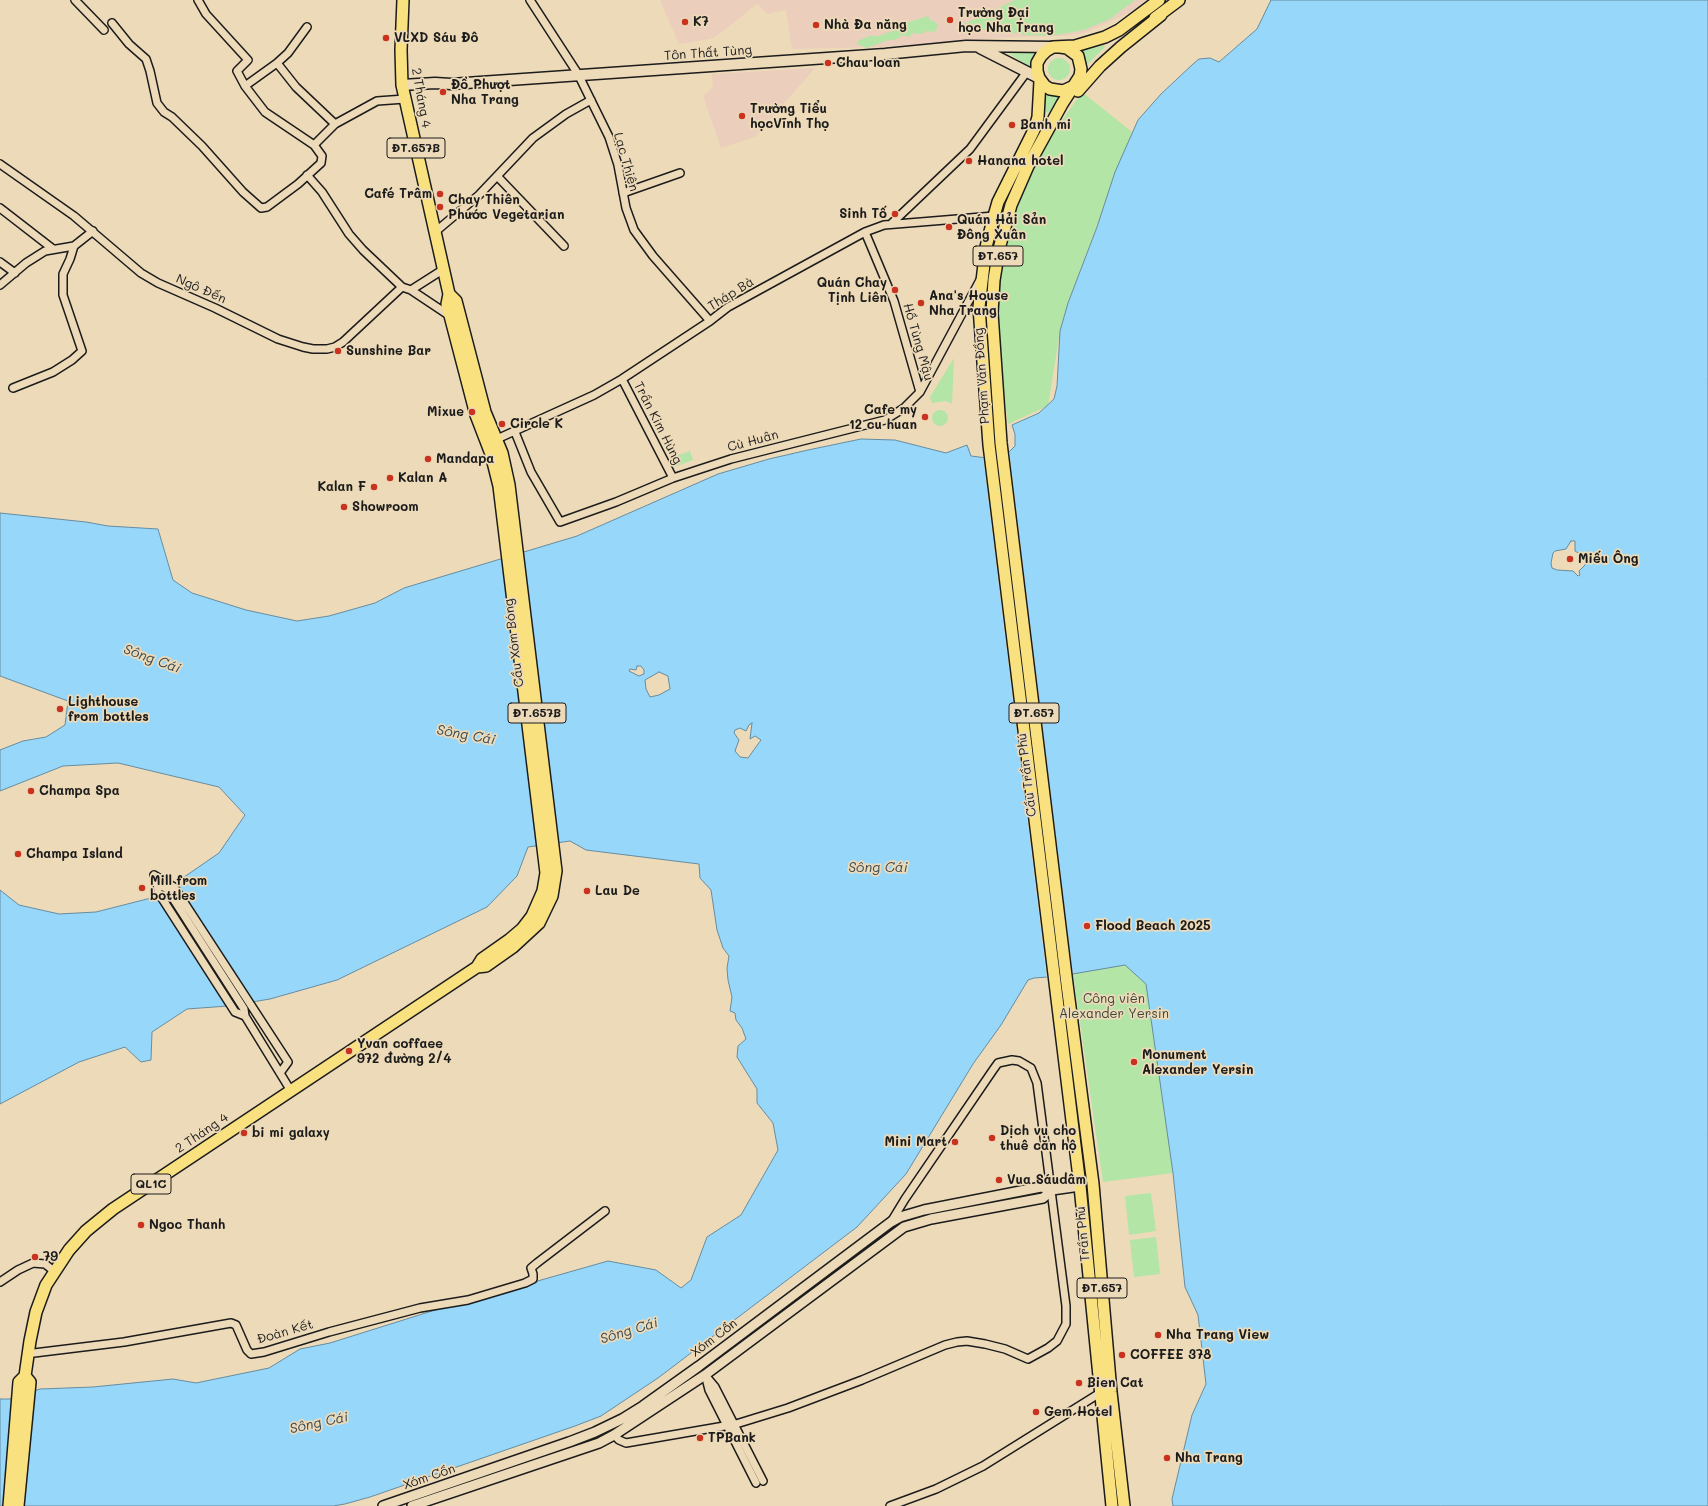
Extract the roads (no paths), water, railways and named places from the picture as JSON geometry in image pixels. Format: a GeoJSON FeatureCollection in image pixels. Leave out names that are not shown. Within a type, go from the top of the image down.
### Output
{"type":"FeatureCollection","features":[{"type":"Feature","properties":{"kind":"main road","name":"2 Tháng 4"},"geometry":{"type":"LineString","coordinates":[[403,0],[400,55],[404,92],[444,269],[449,294],[447,304],[476,415],[504,486]]}},
{"type":"Feature","properties":{"kind":"main road"},"geometry":{"type":"LineString","coordinates":[[1057,47],[1089,43],[1106,37],[1119,30],[1159,0]]}},
{"type":"Feature","properties":{"kind":"main road","name":"Phạm Văn Đồng"},"geometry":{"type":"LineString","coordinates":[[995,444],[992,313],[994,280],[999,249],[1010,205],[1028,166],[1080,76],[1135,32],[1179,0]]}},
{"type":"Feature","properties":{"kind":"main road"},"geometry":{"type":"LineString","coordinates":[[1042,142],[1081,86],[1121,47],[1161,14]]}},
{"type":"Feature","properties":{"kind":"main road","name":"Tôn Thất Tùng"},"geometry":{"type":"LineString","coordinates":[[404,92],[435,82],[451,84],[578,74],[877,55],[966,46],[1057,47]]}},
{"type":"Feature","properties":{"kind":"main road","name":"Tôn Thất Tùng"},"geometry":{"type":"LineString","coordinates":[[966,46],[989,52],[1039,80]]}},
{"type":"Feature","properties":{"kind":"main road"},"geometry":{"type":"LineString","coordinates":[[1057,47],[1073,51],[1078,56],[1082,69],[1080,76]]}},
{"type":"Feature","properties":{"kind":"main road","name":"Phạm Văn Đồng"},"geometry":{"type":"LineString","coordinates":[[995,444],[979,314],[986,247],[994,216],[1004,190],[1034,130],[1038,118],[1039,80],[1037,63],[1046,51],[1057,47]]}},
{"type":"Feature","properties":{"kind":"main road"},"geometry":{"type":"LineString","coordinates":[[1039,80],[1050,89],[1056,91],[1062,91],[1074,86]]}},
{"type":"Feature","properties":{"kind":"main road","name":"2 Tháng 4"},"geometry":{"type":"LineString","coordinates":[[449,294],[456,301],[485,412],[497,439],[504,486]]}},
{"type":"Feature","properties":{"kind":"main road","name":"Cầu Trần Phú"},"geometry":{"type":"LineString","coordinates":[[995,444],[1067,984]]}},
{"type":"Feature","properties":{"kind":"main road","name":"Cầu Trần Phú"},"geometry":{"type":"LineString","coordinates":[[995,444],[1055,986]]}},
{"type":"Feature","properties":{"kind":"main road","name":"Cầu Xóm Bóng"},"geometry":{"type":"LineString","coordinates":[[504,486],[546,873],[541,898],[526,932]]}},
{"type":"Feature","properties":{"kind":"main road","name":"2 Tháng 4"},"geometry":{"type":"LineString","coordinates":[[9,1506],[22,1379],[36,1312],[46,1285],[69,1250],[99,1219],[477,967],[482,959],[509,940],[526,932]]}},
{"type":"Feature","properties":{"kind":"main road","name":"Trần Phú"},"geometry":{"type":"LineString","coordinates":[[1067,984],[1093,1184],[1112,1506]]}},
{"type":"Feature","properties":{"kind":"main road","name":"Trần Phú"},"geometry":{"type":"LineString","coordinates":[[1055,986],[1105,1393],[1124,1505]]}},
{"type":"Feature","properties":{"kind":"main road"},"geometry":{"type":"LineString","coordinates":[[1080,1186],[1093,1184]]}},
{"type":"Feature","properties":{"kind":"main road"},"geometry":{"type":"LineString","coordinates":[[18,1506],[30,1382],[22,1379]]}},
{"type":"Feature","properties":{"kind":"main road"},"geometry":{"type":"LineString","coordinates":[[1112,1506],[1124,1505]]}},
{"type":"Feature","properties":{"kind":"street"},"geometry":{"type":"LineString","coordinates":[[75,0],[104,30]]}},
{"type":"Feature","properties":{"kind":"street"},"geometry":{"type":"LineString","coordinates":[[112,23],[129,44],[146,59],[157,103],[164,112],[172,117],[202,146],[243,192],[261,208],[267,207],[307,176],[321,163],[322,156],[314,145],[265,112],[245,86],[236,71],[248,60],[206,14],[198,0]]}},
{"type":"Feature","properties":{"kind":"street","name":"Lạc Thiện"},"geometry":{"type":"LineString","coordinates":[[530,0],[578,74],[591,100],[613,149],[623,193],[634,230],[710,321]]}},
{"type":"Feature","properties":{"kind":"street"},"geometry":{"type":"LineString","coordinates":[[245,86],[277,63],[288,53],[307,27]]}},
{"type":"Feature","properties":{"kind":"street"},"geometry":{"type":"LineString","coordinates":[[277,63],[296,87],[335,124]]}},
{"type":"Feature","properties":{"kind":"street"},"geometry":{"type":"LineString","coordinates":[[891,224],[970,149],[1026,73]]}},
{"type":"Feature","properties":{"kind":"street"},"geometry":{"type":"LineString","coordinates":[[314,145],[335,124],[378,102],[404,92]]}},
{"type":"Feature","properties":{"kind":"street"},"geometry":{"type":"LineString","coordinates":[[435,232],[479,195],[533,138],[566,114],[591,100]]}},
{"type":"Feature","properties":{"kind":"street","name":"Ngô Đến"},"geometry":{"type":"LineString","coordinates":[[0,164],[74,216],[142,273],[158,283],[278,339],[312,349],[327,349],[335,347],[402,287]]}},
{"type":"Feature","properties":{"kind":"street"},"geometry":{"type":"LineString","coordinates":[[623,193],[680,173]]}},
{"type":"Feature","properties":{"kind":"street"},"geometry":{"type":"LineString","coordinates":[[307,176],[322,192],[349,234],[363,250],[402,287],[411,290],[450,316]]}},
{"type":"Feature","properties":{"kind":"street"},"geometry":{"type":"LineString","coordinates":[[497,176],[564,246]]}},
{"type":"Feature","properties":{"kind":"street"},"geometry":{"type":"LineString","coordinates":[[0,208],[53,249]]}},
{"type":"Feature","properties":{"kind":"street","name":"Tháp Bà"},"geometry":{"type":"LineString","coordinates":[[497,439],[594,395],[622,379],[710,321],[728,307],[865,232],[891,224],[994,216]]}},
{"type":"Feature","properties":{"kind":"street"},"geometry":{"type":"LineString","coordinates":[[0,284],[26,263],[46,251],[74,246],[93,231]]}},
{"type":"Feature","properties":{"kind":"street","name":"Hồ Tùng Mậu"},"geometry":{"type":"LineString","coordinates":[[865,232],[894,301],[920,392]]}},
{"type":"Feature","properties":{"kind":"street"},"geometry":{"type":"LineString","coordinates":[[13,388],[53,372],[72,360],[82,351],[63,295],[63,274],[74,246]]}},
{"type":"Feature","properties":{"kind":"street"},"geometry":{"type":"LineString","coordinates":[[0,262],[15,273]]}},
{"type":"Feature","properties":{"kind":"street"},"geometry":{"type":"LineString","coordinates":[[411,290],[444,269]]}},
{"type":"Feature","properties":{"kind":"street","name":"Cù Huân"},"geometry":{"type":"LineString","coordinates":[[515,432],[531,472],[560,522],[616,502],[673,478],[731,459],[885,420],[904,408],[920,392],[982,276]]}},
{"type":"Feature","properties":{"kind":"street"},"geometry":{"type":"LineString","coordinates":[[962,314],[967,308],[971,307],[979,314]]}},
{"type":"Feature","properties":{"kind":"street","name":"Trần Kim Hùng"},"geometry":{"type":"LineString","coordinates":[[622,379],[673,478]]}},
{"type":"Feature","properties":{"kind":"street"},"geometry":{"type":"LineString","coordinates":[[280,1073],[288,1062],[245,994],[174,887],[154,875],[158,884],[158,892],[236,1012],[244,1016],[280,1073],[291,1090]]}},
{"type":"Feature","properties":{"kind":"street"},"geometry":{"type":"LineString","coordinates":[[158,884],[166,889],[244,1009],[244,1016]]}},
{"type":"Feature","properties":{"kind":"street"},"geometry":{"type":"LineString","coordinates":[[614,1435],[619,1440],[626,1443],[736,1424],[788,1408],[862,1380],[945,1345],[967,1341],[985,1344],[1005,1349],[1028,1359],[1048,1348],[1057,1341],[1066,1324],[1066,1306],[1036,1076],[1031,1068],[1026,1064],[1019,1061],[1005,1061],[998,1063],[905,1199],[891,1222],[897,1231]]}},
{"type":"Feature","properties":{"kind":"street","name":"Xóm Cồn"},"geometry":{"type":"LineString","coordinates":[[383,1506],[596,1432],[643,1406],[699,1366],[891,1222],[908,1214],[1041,1187],[1052,1190],[1080,1186]]}},
{"type":"Feature","properties":{"kind":"street","name":"Xóm Cồn"},"geometry":{"type":"LineString","coordinates":[[412,1506],[599,1443],[614,1435],[705,1375],[897,1231],[912,1224],[931,1219],[1043,1198],[1052,1190]]}},
{"type":"Feature","properties":{"kind":"street","name":"Đoàn Kết"},"geometry":{"type":"LineString","coordinates":[[34,1354],[124,1342],[231,1323],[236,1325],[247,1350],[251,1354],[256,1354],[420,1308],[468,1300],[514,1287],[533,1279],[532,1268],[536,1263],[605,1211]]}},
{"type":"Feature","properties":{"kind":"street"},"geometry":{"type":"LineString","coordinates":[[0,1282],[32,1263],[46,1264],[54,1271]]}},
{"type":"Feature","properties":{"kind":"street"},"geometry":{"type":"LineString","coordinates":[[699,1366],[715,1387],[736,1424],[760,1482],[709,1390],[705,1375]]}},
{"type":"Feature","properties":{"kind":"street"},"geometry":{"type":"LineString","coordinates":[[890,1506],[936,1489],[983,1466],[1105,1393]]}},
{"type":"Feature","properties":{"kind":"water","name":"Sông Cái"},"geometry":{"type":"Polygon","coordinates":[[[1271,0],[1708,0],[1708,1506],[1173,1506],[1172,1499],[1192,1415],[1206,1384],[1198,1315],[1185,1287],[1173,1173],[1146,984],[1125,965],[1028,980],[1001,1025],[973,1064],[906,1174],[857,1227],[658,1378],[601,1416],[370,1497],[333,1506],[0,1506],[0,1399],[10,1399],[40,1389],[93,1387],[173,1379],[196,1383],[269,1368],[300,1349],[330,1343],[432,1311],[608,1261],[656,1270],[681,1288],[691,1280],[707,1237],[741,1215],[778,1150],[773,1123],[757,1103],[757,1089],[737,1057],[738,1046],[746,1039],[742,1028],[736,1020],[735,1013],[730,1011],[732,997],[727,968],[729,956],[723,948],[717,930],[711,890],[700,878],[699,864],[586,850],[570,841],[528,847],[517,876],[487,907],[337,980],[270,999],[228,1006],[187,1009],[152,1032],[151,1060],[141,1062],[125,1047],[79,1062],[0,1104],[0,890],[19,905],[59,914],[96,912],[155,897],[219,853],[245,815],[219,787],[118,763],[63,766],[0,791],[0,750],[23,741],[46,737],[65,725],[68,701],[0,676],[0,513],[86,522],[108,526],[158,529],[173,580],[192,593],[246,610],[297,621],[329,616],[375,603],[404,588],[577,536],[718,474],[769,459],[861,439],[895,440],[946,453],[967,445],[971,456],[995,459],[1008,453],[1015,446],[1015,434],[1012,425],[1039,413],[1054,399],[1057,386],[1060,331],[1068,303],[1097,227],[1115,172],[1138,120],[1161,94],[1199,59],[1210,58],[1219,62],[1257,29],[1271,0]],[[1571,541],[1566,549],[1555,551],[1553,553],[1551,563],[1552,568],[1557,570],[1573,571],[1578,576],[1580,575],[1579,571],[1585,565],[1587,558],[1575,551],[1575,541],[1571,541]],[[637,666],[636,670],[630,669],[629,671],[639,676],[644,674],[644,670],[641,666],[637,666]],[[659,672],[645,680],[646,689],[650,697],[659,695],[670,689],[668,676],[659,672]],[[752,723],[746,731],[740,728],[735,730],[734,733],[739,740],[735,751],[740,757],[748,758],[761,740],[755,736],[750,739],[752,723]]]}},
{"type":"Feature","properties":{"kind":"place","name":"Trường Đại học Nha Trang"},"geometry":{"type":"Point","coordinates":[950,20]}},
{"type":"Feature","properties":{"kind":"place","name":"K7"},"geometry":{"type":"Point","coordinates":[685,22]}},
{"type":"Feature","properties":{"kind":"place","name":"Nhà Đa năng"},"geometry":{"type":"Point","coordinates":[816,25]}},
{"type":"Feature","properties":{"kind":"place","name":"VLXD Sáu Đô"},"geometry":{"type":"Point","coordinates":[386,38]}},
{"type":"Feature","properties":{"kind":"place","name":"Chau loan"},"geometry":{"type":"Point","coordinates":[828,63]}},
{"type":"Feature","properties":{"kind":"place","name":"Đồ Phượt Nha Trang"},"geometry":{"type":"Point","coordinates":[443,92]}},
{"type":"Feature","properties":{"kind":"place","name":"Trường Tiểu họcVĩnh Thọ"},"geometry":{"type":"Point","coordinates":[742,116]}},
{"type":"Feature","properties":{"kind":"place","name":"Banh mi"},"geometry":{"type":"Point","coordinates":[1012,125]}},
{"type":"Feature","properties":{"kind":"place","name":"Hanana hotel"},"geometry":{"type":"Point","coordinates":[969,161]}},
{"type":"Feature","properties":{"kind":"place","name":"Café Trâm"},"geometry":{"type":"Point","coordinates":[440,194]}},
{"type":"Feature","properties":{"kind":"place","name":"Chay Thiên Phước Vegetarian"},"geometry":{"type":"Point","coordinates":[440,207]}},
{"type":"Feature","properties":{"kind":"place","name":"Sinh Tố"},"geometry":{"type":"Point","coordinates":[895,214]}},
{"type":"Feature","properties":{"kind":"place","name":"Quán Hải Sản Đông Xuân"},"geometry":{"type":"Point","coordinates":[949,227]}},
{"type":"Feature","properties":{"kind":"place","name":"Quán Chay Tịnh Liên"},"geometry":{"type":"Point","coordinates":[895,290]}},
{"type":"Feature","properties":{"kind":"place","name":"Ana's House Nha Trang"},"geometry":{"type":"Point","coordinates":[921,303]}},
{"type":"Feature","properties":{"kind":"place","name":"Sunshine Bar"},"geometry":{"type":"Point","coordinates":[338,351]}},
{"type":"Feature","properties":{"kind":"place","name":"Mixue"},"geometry":{"type":"Point","coordinates":[472,412]}},
{"type":"Feature","properties":{"kind":"place","name":"Cafe my 12 cu huan"},"geometry":{"type":"Point","coordinates":[925,417]}},
{"type":"Feature","properties":{"kind":"place","name":"Circle K"},"geometry":{"type":"Point","coordinates":[502,424]}},
{"type":"Feature","properties":{"kind":"place","name":"Mandapa"},"geometry":{"type":"Point","coordinates":[428,459]}},
{"type":"Feature","properties":{"kind":"place","name":"Kalan A"},"geometry":{"type":"Point","coordinates":[390,478]}},
{"type":"Feature","properties":{"kind":"place","name":"Kalan F"},"geometry":{"type":"Point","coordinates":[374,487]}},
{"type":"Feature","properties":{"kind":"place","name":"Showroom"},"geometry":{"type":"Point","coordinates":[344,507]}},
{"type":"Feature","properties":{"kind":"place","name":"Miếu Ông"},"geometry":{"type":"Point","coordinates":[1570,559]}},
{"type":"Feature","properties":{"kind":"place","name":"Lighthouse from bottles"},"geometry":{"type":"Point","coordinates":[60,709]}},
{"type":"Feature","properties":{"kind":"place","name":"Champa Spa"},"geometry":{"type":"Point","coordinates":[31,791]}},
{"type":"Feature","properties":{"kind":"place","name":"Champa Island"},"geometry":{"type":"Point","coordinates":[18,854]}},
{"type":"Feature","properties":{"kind":"place","name":"Mill from bottles"},"geometry":{"type":"Point","coordinates":[142,888]}},
{"type":"Feature","properties":{"kind":"place","name":"Lau De"},"geometry":{"type":"Point","coordinates":[587,891]}},
{"type":"Feature","properties":{"kind":"place","name":"Flood Beach 2025"},"geometry":{"type":"Point","coordinates":[1087,926]}},
{"type":"Feature","properties":{"kind":"place","name":"Yvan coffaee 972 đường 2/4"},"geometry":{"type":"Point","coordinates":[349,1051]}},
{"type":"Feature","properties":{"kind":"place","name":"Monument Alexander Yersin"},"geometry":{"type":"Point","coordinates":[1134,1062]}},
{"type":"Feature","properties":{"kind":"place","name":"bi mi galaxy"},"geometry":{"type":"Point","coordinates":[244,1133]}},
{"type":"Feature","properties":{"kind":"place","name":"Dịch vụ cho thuê căn hộ"},"geometry":{"type":"Point","coordinates":[992,1138]}},
{"type":"Feature","properties":{"kind":"place","name":"Mini Mart"},"geometry":{"type":"Point","coordinates":[955,1142]}},
{"type":"Feature","properties":{"kind":"place","name":"Vua Sáudâm"},"geometry":{"type":"Point","coordinates":[999,1180]}},
{"type":"Feature","properties":{"kind":"place","name":"Ngoc Thanh"},"geometry":{"type":"Point","coordinates":[141,1225]}},
{"type":"Feature","properties":{"kind":"place","name":"79"},"geometry":{"type":"Point","coordinates":[35,1257]}},
{"type":"Feature","properties":{"kind":"place","name":"Nha Trang View"},"geometry":{"type":"Point","coordinates":[1158,1335]}},
{"type":"Feature","properties":{"kind":"place","name":"COFFEE 378"},"geometry":{"type":"Point","coordinates":[1122,1355]}},
{"type":"Feature","properties":{"kind":"place","name":"Bien Cat"},"geometry":{"type":"Point","coordinates":[1079,1383]}},
{"type":"Feature","properties":{"kind":"place","name":"Gem Hotel"},"geometry":{"type":"Point","coordinates":[1036,1412]}},
{"type":"Feature","properties":{"kind":"place","name":"TPBank"},"geometry":{"type":"Point","coordinates":[700,1438]}},
{"type":"Feature","properties":{"kind":"place","name":"Nha Trang"},"geometry":{"type":"Point","coordinates":[1167,1458]}},
{"type":"Feature","properties":{"kind":"park label","name":"Công viên Alexander Yersin"},"geometry":{"type":"Point","coordinates":[1114,1006]}}]}
